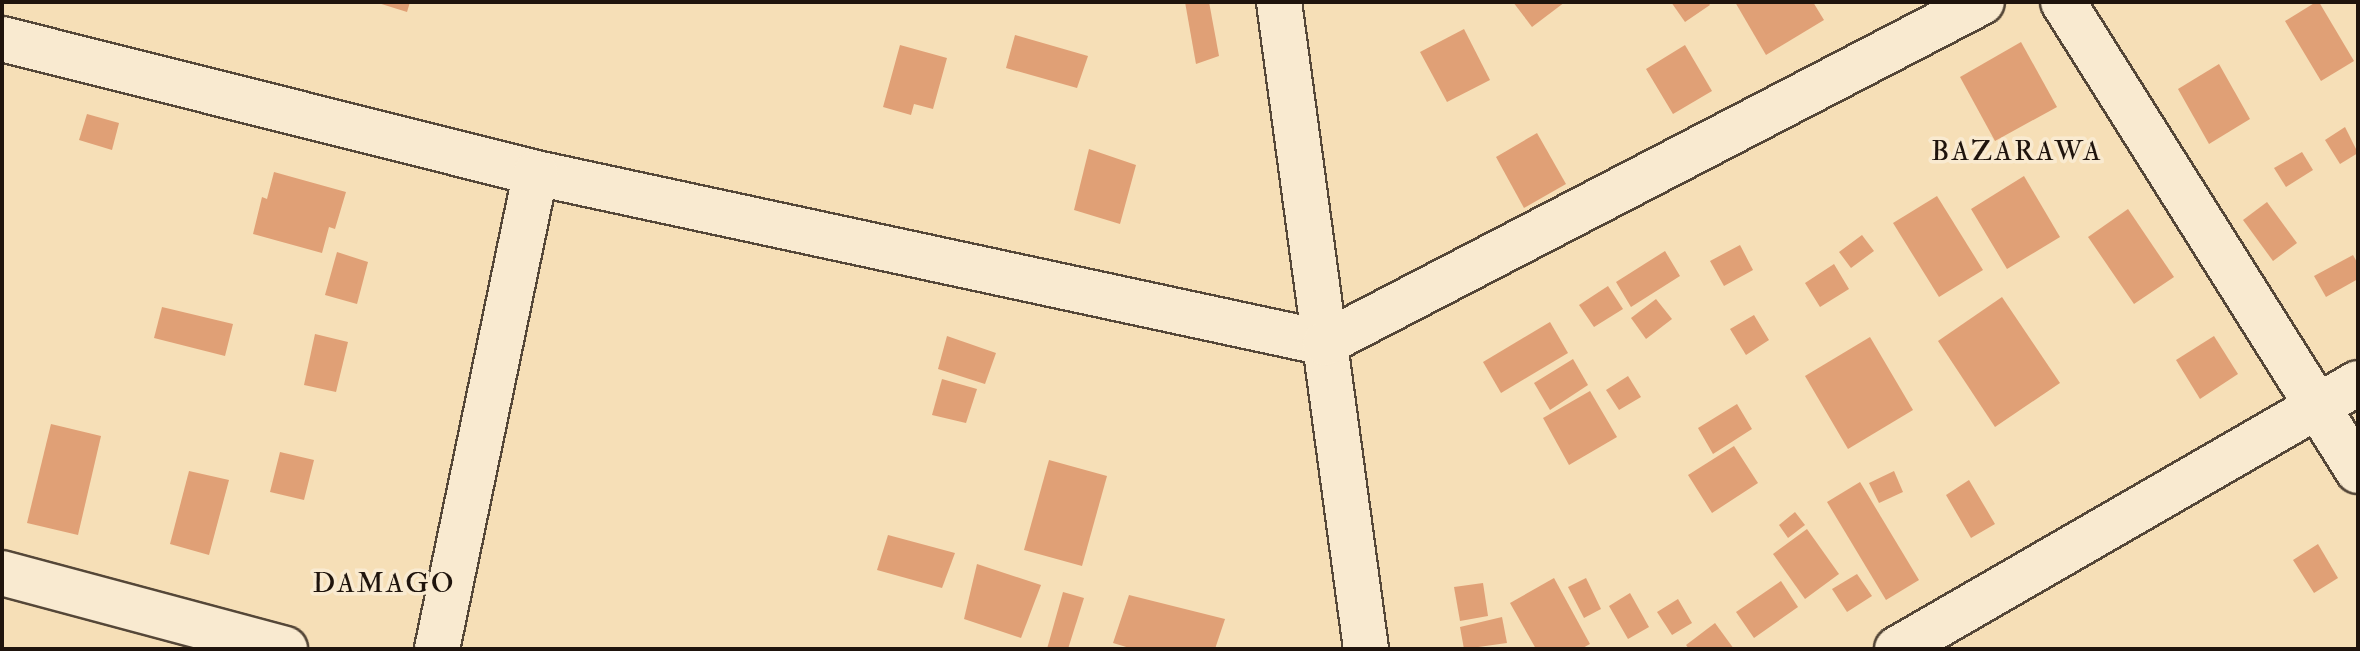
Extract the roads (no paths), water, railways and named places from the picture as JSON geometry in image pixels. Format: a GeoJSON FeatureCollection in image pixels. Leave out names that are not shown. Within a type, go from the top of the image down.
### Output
{"type":"FeatureCollection","features":[{"type":"Feature","properties":{"kind":"street"},"geometry":{"type":"LineString","coordinates":[[1279,2],[1366,649]]}},
{"type":"Feature","properties":{"kind":"street"},"geometry":{"type":"LineString","coordinates":[[2,39],[536,173],[1325,343],[1982,2]]}},
{"type":"Feature","properties":{"kind":"street"},"geometry":{"type":"LineString","coordinates":[[2063,2],[2358,471]]}},
{"type":"Feature","properties":{"kind":"street"},"geometry":{"type":"LineString","coordinates":[[437,649],[536,173]]}},
{"type":"Feature","properties":{"kind":"street"},"geometry":{"type":"LineString","coordinates":[[1897,649],[2319,409],[2358,383]]}},
{"type":"Feature","properties":{"kind":"street"},"geometry":{"type":"LineString","coordinates":[[2,573],[285,649]]}},
{"type":"Feature","properties":{"kind":"district","name":"BAZARAWA"},"geometry":{"type":"Point","coordinates":[2017,152]}},
{"type":"Feature","properties":{"kind":"district","name":"DAMAGO"},"geometry":{"type":"Point","coordinates":[384,584]}}]}
